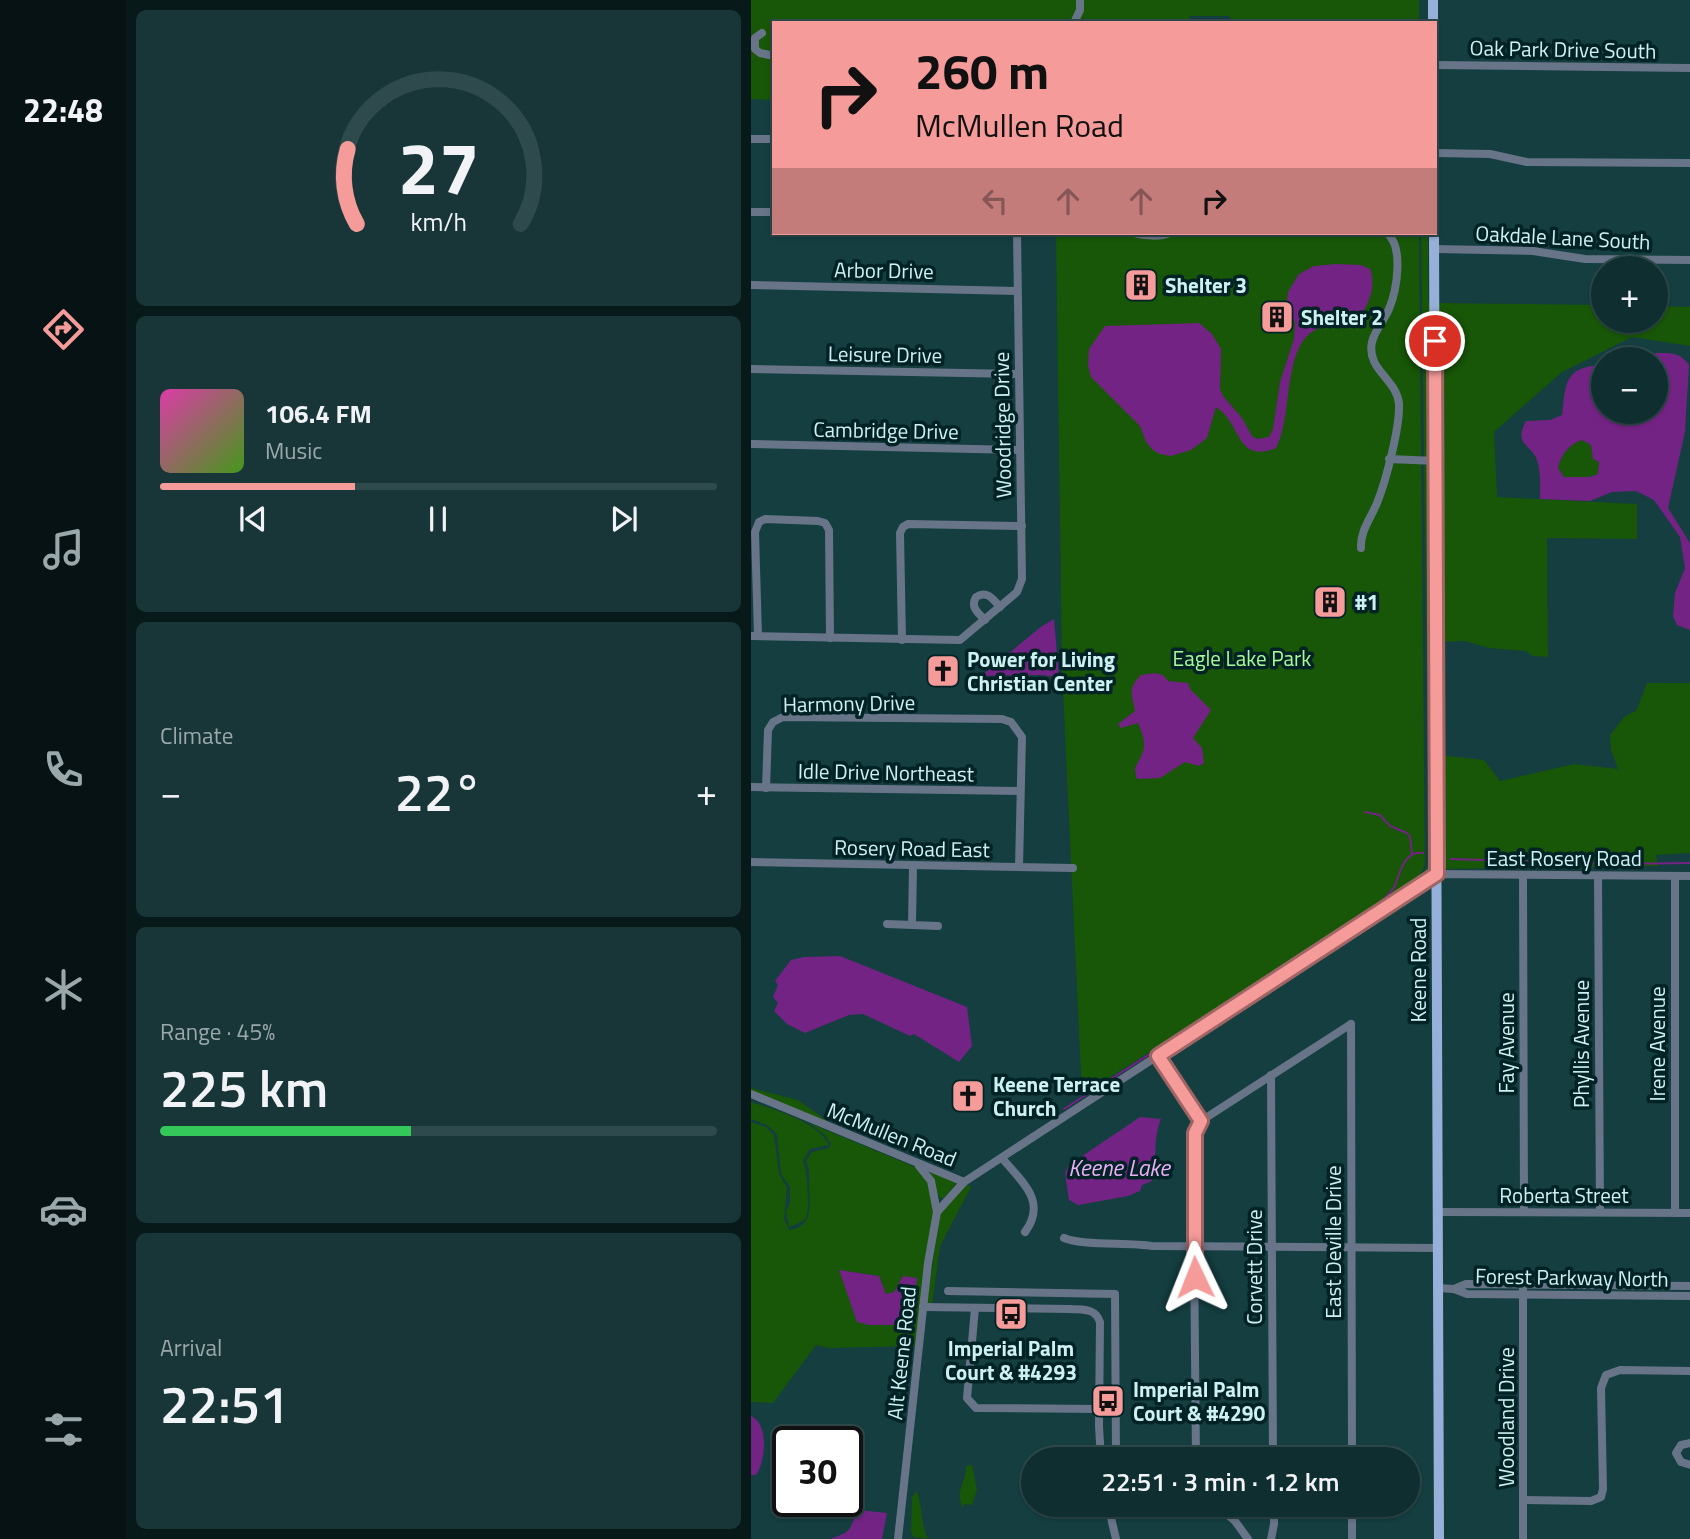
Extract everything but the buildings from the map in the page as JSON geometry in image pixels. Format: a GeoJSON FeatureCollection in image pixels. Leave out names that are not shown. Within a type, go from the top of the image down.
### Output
{"type":"FeatureCollection","features":[{"type":"Feature","properties":{"kind":"main road"},"geometry":{"type":"LineString","coordinates":[[1433,0],[1433,21]]}},
{"type":"Feature","properties":{"kind":"main road","name":"Keene Road"},"geometry":{"type":"LineString","coordinates":[[1434,235],[1439,1539]]}},
{"type":"Feature","properties":{"kind":"street"},"geometry":{"type":"LineString","coordinates":[[1075,21],[1080,10],[1080,0]]}},
{"type":"Feature","properties":{"kind":"street"},"geometry":{"type":"LineString","coordinates":[[762,33],[755,38],[755,49],[772,56]]}},
{"type":"Feature","properties":{"kind":"street","name":"Oak Park Drive South"},"geometry":{"type":"LineString","coordinates":[[1437,65],[1690,68]]}},
{"type":"Feature","properties":{"kind":"street"},"geometry":{"type":"LineString","coordinates":[[751,139],[772,139]]}},
{"type":"Feature","properties":{"kind":"street"},"geometry":{"type":"LineString","coordinates":[[1437,153],[1490,154],[1527,162],[1690,163]]}},
{"type":"Feature","properties":{"kind":"street"},"geometry":{"type":"LineString","coordinates":[[751,212],[772,212]]}},
{"type":"Feature","properties":{"kind":"street","name":"Woodridge Drive"},"geometry":{"type":"LineString","coordinates":[[755,636],[960,640],[1017,592],[1022,579],[1022,526],[1017,235]]}},
{"type":"Feature","properties":{"kind":"street"},"geometry":{"type":"LineString","coordinates":[[1361,548],[1361,538],[1378,500],[1389,460],[1399,403],[1394,389],[1375,367],[1371,352],[1372,341],[1389,307],[1396,270],[1397,248],[1389,235]]}},
{"type":"Feature","properties":{"kind":"street","name":"Oakdale Lane South"},"geometry":{"type":"LineString","coordinates":[[1434,249],[1533,251],[1585,259],[1690,260]]}},
{"type":"Feature","properties":{"kind":"street","name":"Arbor Drive"},"geometry":{"type":"LineString","coordinates":[[751,285],[1017,291]]}},
{"type":"Feature","properties":{"kind":"street","name":"Leisure Drive"},"geometry":{"type":"LineString","coordinates":[[751,369],[1018,374]]}},
{"type":"Feature","properties":{"kind":"street","name":"Cambridge Drive"},"geometry":{"type":"LineString","coordinates":[[751,444],[1020,450]]}},
{"type":"Feature","properties":{"kind":"street"},"geometry":{"type":"LineString","coordinates":[[1389,460],[1436,461]]}},
{"type":"Feature","properties":{"kind":"street"},"geometry":{"type":"LineString","coordinates":[[755,636],[755,532],[759,522],[765,519],[825,523],[829,530],[830,638]]}},
{"type":"Feature","properties":{"kind":"street"},"geometry":{"type":"LineString","coordinates":[[902,640],[900,533],[903,527],[909,524],[1022,526]]}},
{"type":"Feature","properties":{"kind":"street"},"geometry":{"type":"LineString","coordinates":[[985,620],[973,604],[976,597],[989,595],[1000,607]]}},
{"type":"Feature","properties":{"kind":"street","name":"Harmony Drive"},"geometry":{"type":"LineString","coordinates":[[766,788],[768,730],[773,722],[783,717],[1002,719],[1011,722],[1022,737],[1019,867]]}},
{"type":"Feature","properties":{"kind":"street","name":"Idle Drive Northeast"},"geometry":{"type":"LineString","coordinates":[[751,788],[1020,791]]}},
{"type":"Feature","properties":{"kind":"street","name":"Rosery Road East"},"geometry":{"type":"LineString","coordinates":[[751,863],[1073,868]]}},
{"type":"Feature","properties":{"kind":"street"},"geometry":{"type":"LineString","coordinates":[[912,925],[913,865]]}},
{"type":"Feature","properties":{"kind":"street","name":"East Rosery Road"},"geometry":{"type":"LineString","coordinates":[[1437,874],[1690,876]]}},
{"type":"Feature","properties":{"kind":"street","name":"McMullen Road"},"geometry":{"type":"LineString","coordinates":[[751,1094],[964,1182],[1437,874]]}},
{"type":"Feature","properties":{"kind":"street","name":"Fay Avenue"},"geometry":{"type":"LineString","coordinates":[[1523,875],[1524,1212]]}},
{"type":"Feature","properties":{"kind":"street","name":"Phyllis Avenue"},"geometry":{"type":"LineString","coordinates":[[1598,876],[1600,1212]]}},
{"type":"Feature","properties":{"kind":"street","name":"Irene Avenue"},"geometry":{"type":"LineString","coordinates":[[1675,876],[1675,1213]]}},
{"type":"Feature","properties":{"kind":"street"},"geometry":{"type":"LineString","coordinates":[[887,924],[938,926]]}},
{"type":"Feature","properties":{"kind":"street","name":"East Deville Drive"},"geometry":{"type":"LineString","coordinates":[[1271,1075],[1351,1024],[1352,1447]]}},
{"type":"Feature","properties":{"kind":"street"},"geometry":{"type":"LineString","coordinates":[[1158,1056],[1201,1121]]}},
{"type":"Feature","properties":{"kind":"street"},"geometry":{"type":"LineString","coordinates":[[1196,1447],[1195,1133],[1201,1121],[1271,1075]]}},
{"type":"Feature","properties":{"kind":"street","name":"Corvett Drive"},"geometry":{"type":"LineString","coordinates":[[1271,1075],[1273,1447]]}},
{"type":"Feature","properties":{"kind":"street"},"geometry":{"type":"LineString","coordinates":[[1002,1158],[1033,1197],[1034,1215],[1032,1223],[1025,1231]]}},
{"type":"Feature","properties":{"kind":"street"},"geometry":{"type":"LineString","coordinates":[[917,1164],[931,1181],[937,1212]]}},
{"type":"Feature","properties":{"kind":"street"},"geometry":{"type":"LineString","coordinates":[[937,1212],[964,1182]]}},
{"type":"Feature","properties":{"kind":"street","name":"Alt Keene Road"},"geometry":{"type":"LineString","coordinates":[[898,1539],[923,1307],[937,1212]]}},
{"type":"Feature","properties":{"kind":"street","name":"Roberta Street"},"geometry":{"type":"LineString","coordinates":[[1438,1212],[1690,1213]]}},
{"type":"Feature","properties":{"kind":"street"},"geometry":{"type":"LineString","coordinates":[[1064,1238],[1073,1241],[1130,1242],[1152,1246],[1438,1248]]}},
{"type":"Feature","properties":{"kind":"street","name":"Forest Parkway North"},"geometry":{"type":"LineString","coordinates":[[1454,1289],[1466,1284],[1690,1286]]}},
{"type":"Feature","properties":{"kind":"street","name":"Woodland Drive"},"geometry":{"type":"LineString","coordinates":[[1523,1284],[1523,1539]]}},
{"type":"Feature","properties":{"kind":"street","name":"Forest Parkway North"},"geometry":{"type":"LineString","coordinates":[[1438,1289],[1454,1289],[1467,1294],[1690,1296]]}},
{"type":"Feature","properties":{"kind":"street"},"geometry":{"type":"LineString","coordinates":[[948,1291],[1115,1294],[1116,1447]]}},
{"type":"Feature","properties":{"kind":"street"},"geometry":{"type":"LineString","coordinates":[[923,1307],[1071,1308],[1091,1311],[1100,1322],[1101,1447]]}},
{"type":"Feature","properties":{"kind":"street"},"geometry":{"type":"LineString","coordinates":[[975,1308],[967,1398],[976,1408],[1099,1409]]}},
{"type":"Feature","properties":{"kind":"street"},"geometry":{"type":"LineString","coordinates":[[1524,1500],[1592,1501],[1601,1497],[1601,1388],[1606,1375],[1620,1370],[1690,1371]]}},
{"type":"Feature","properties":{"kind":"street"},"geometry":{"type":"LineString","coordinates":[[1690,1443],[1681,1445],[1676,1453],[1681,1462],[1690,1465]]}},
{"type":"Feature","properties":{"kind":"street"},"geometry":{"type":"LineString","coordinates":[[1111,1517],[1116,1539]]}},
{"type":"Feature","properties":{"kind":"street"},"geometry":{"type":"LineString","coordinates":[[1230,1517],[1248,1539]]}},
{"type":"Feature","properties":{"kind":"street"},"geometry":{"type":"LineString","coordinates":[[1271,1539],[1274,1517]]}},
{"type":"Feature","properties":{"kind":"street"},"geometry":{"type":"LineString","coordinates":[[1352,1517],[1352,1539]]}},
{"type":"Feature","properties":{"kind":"green space"},"geometry":{"type":"Polygon","coordinates":[[[751,0],[1419,0],[1419,21],[1230,21],[1230,16],[1190,16],[1189,21],[772,21],[772,100],[751,99],[751,0]]]}},
{"type":"Feature","properties":{"kind":"green space","name":"Eagle Lake Park"},"geometry":{"type":"Polygon","coordinates":[[[1056,235],[1419,235],[1425,864],[1419,877],[1403,891],[1082,1095],[1062,670],[1056,235]]]}},
{"type":"Feature","properties":{"kind":"green space"},"geometry":{"type":"Polygon","coordinates":[[[1421,235],[1428,235],[1432,458],[1424,458],[1421,235]]]}},
{"type":"Feature","properties":{"kind":"green space"},"geometry":{"type":"Polygon","coordinates":[[[1438,303],[1591,305],[1591,333],[1668,333],[1668,306],[1690,307],[1690,346],[1632,337],[1612,347],[1591,347],[1591,358],[1562,372],[1494,432],[1497,497],[1637,504],[1637,539],[1547,538],[1548,657],[1533,656],[1526,651],[1489,648],[1465,641],[1439,642],[1438,303]]]}},
{"type":"Feature","properties":{"kind":"green space"},"geometry":{"type":"Polygon","coordinates":[[[1582,440],[1591,445],[1593,459],[1599,462],[1598,474],[1589,477],[1564,477],[1558,468],[1561,458],[1569,447],[1582,440]]]}},
{"type":"Feature","properties":{"kind":"green space"},"geometry":{"type":"Polygon","coordinates":[[[1424,465],[1432,465],[1434,869],[1425,872],[1429,850],[1424,465]]]}},
{"type":"Feature","properties":{"kind":"green space"},"geometry":{"type":"Polygon","coordinates":[[[1647,683],[1690,683],[1690,853],[1656,855],[1658,866],[1440,869],[1440,755],[1484,760],[1500,781],[1574,764],[1618,769],[1611,750],[1610,735],[1625,716],[1636,711],[1647,683]]]}},
{"type":"Feature","properties":{"kind":"green space"},"geometry":{"type":"Polygon","coordinates":[[[751,1088],[798,1100],[837,1128],[751,1091],[751,1088]]]}},
{"type":"Feature","properties":{"kind":"green space"},"geometry":{"type":"Polygon","coordinates":[[[751,1102],[806,1123],[824,1137],[829,1145],[810,1149],[803,1161],[808,1190],[807,1215],[804,1220],[789,1227],[786,1211],[790,1203],[790,1187],[781,1174],[777,1134],[767,1125],[751,1119],[751,1102]]]}},
{"type":"Feature","properties":{"kind":"green space"},"geometry":{"type":"Polygon","coordinates":[[[751,1122],[766,1127],[774,1135],[779,1174],[787,1188],[784,1219],[789,1230],[803,1224],[809,1213],[809,1172],[806,1161],[812,1152],[829,1148],[831,1144],[825,1135],[809,1123],[915,1167],[928,1183],[934,1212],[916,1346],[829,1348],[816,1345],[773,1403],[751,1402],[751,1122]],[[839,1270],[844,1283],[908,1315],[914,1308],[903,1276],[894,1292],[886,1294],[879,1276],[839,1270]]]}},
{"type":"Feature","properties":{"kind":"green space"},"geometry":{"type":"Polygon","coordinates":[[[930,1172],[957,1183],[943,1199],[938,1196],[930,1172]]]}},
{"type":"Feature","properties":{"kind":"green space"},"geometry":{"type":"Polygon","coordinates":[[[967,1184],[971,1187],[940,1246],[932,1304],[927,1304],[940,1213],[967,1184]]]}},
{"type":"Feature","properties":{"kind":"green space"},"geometry":{"type":"Polygon","coordinates":[[[972,1465],[977,1490],[972,1505],[964,1504],[963,1508],[960,1491],[966,1466],[972,1465]]]}},
{"type":"Feature","properties":{"kind":"green space"},"geometry":{"type":"Polygon","coordinates":[[[916,1491],[928,1539],[913,1537],[911,1532],[912,1497],[916,1491]]]}},
{"type":"Feature","properties":{"kind":"water"},"geometry":{"type":"Polygon","coordinates":[[[1361,265],[1370,269],[1370,297],[1358,322],[1320,328],[1305,339],[1297,352],[1293,367],[1285,420],[1276,448],[1253,451],[1240,440],[1231,422],[1216,407],[1207,438],[1191,450],[1171,456],[1160,454],[1146,442],[1140,426],[1091,377],[1088,366],[1089,349],[1105,326],[1199,323],[1212,334],[1221,349],[1220,389],[1223,396],[1242,418],[1252,436],[1257,439],[1269,437],[1273,429],[1280,382],[1294,339],[1295,323],[1287,300],[1288,292],[1299,274],[1314,266],[1361,265]]]}},
{"type":"Feature","properties":{"kind":"water"},"geometry":{"type":"Polygon","coordinates":[[[1668,353],[1679,355],[1689,365],[1685,432],[1668,508],[1690,543],[1690,630],[1677,625],[1673,616],[1675,593],[1685,568],[1680,537],[1654,500],[1636,491],[1612,492],[1590,501],[1540,499],[1537,460],[1522,440],[1522,429],[1526,421],[1550,420],[1562,415],[1569,378],[1590,366],[1591,424],[1668,424],[1668,353]],[[1582,440],[1566,451],[1558,468],[1564,477],[1589,477],[1598,474],[1599,462],[1593,459],[1591,445],[1582,440]]]}},
{"type":"Feature","properties":{"kind":"water"},"geometry":{"type":"Polygon","coordinates":[[[1054,619],[1059,677],[981,676],[1042,626],[1054,619]]]}},
{"type":"Feature","properties":{"kind":"water"},"geometry":{"type":"Polygon","coordinates":[[[1141,675],[1163,675],[1168,681],[1188,683],[1190,689],[1211,710],[1193,738],[1202,748],[1204,763],[1199,766],[1185,762],[1160,778],[1138,779],[1135,768],[1144,746],[1141,730],[1138,723],[1121,728],[1118,724],[1135,711],[1132,692],[1134,684],[1141,675]]]}},
{"type":"Feature","properties":{"kind":"water"},"geometry":{"type":"Polygon","coordinates":[[[840,956],[967,1007],[972,1046],[959,1062],[914,1034],[910,1036],[863,1014],[849,1015],[805,1033],[787,1024],[774,1011],[778,1003],[773,997],[778,985],[775,981],[791,960],[840,956]]]}},
{"type":"Feature","properties":{"kind":"water","name":"Keene Lake"},"geometry":{"type":"Polygon","coordinates":[[[1140,1117],[1161,1119],[1152,1181],[1142,1185],[1140,1191],[1128,1196],[1078,1205],[1069,1200],[1065,1173],[1069,1165],[1140,1117]]]}},
{"type":"Feature","properties":{"kind":"water"},"geometry":{"type":"Polygon","coordinates":[[[839,1270],[879,1276],[886,1294],[894,1292],[903,1276],[917,1278],[914,1308],[901,1325],[869,1325],[857,1322],[839,1270]]]}},
{"type":"Feature","properties":{"kind":"water"},"geometry":{"type":"Polygon","coordinates":[[[751,1416],[761,1427],[764,1443],[762,1461],[756,1475],[751,1475],[751,1416]]]}},
{"type":"Feature","properties":{"kind":"water"},"geometry":{"type":"Polygon","coordinates":[[[863,1511],[887,1513],[882,1539],[830,1539],[847,1532],[855,1517],[863,1517],[863,1511]]]}},
{"type":"Feature","properties":{"kind":"waterway"},"geometry":{"type":"LineString","coordinates":[[1365,812],[1380,815],[1390,826],[1407,833],[1412,855]]}},
{"type":"Feature","properties":{"kind":"waterway"},"geometry":{"type":"LineString","coordinates":[[1064,1109],[1348,927],[1389,893],[1408,858],[1415,853],[1423,853]]}},
{"type":"Feature","properties":{"kind":"waterway"},"geometry":{"type":"LineString","coordinates":[[1451,859],[1611,864],[1691,863]]}},
{"type":"Feature","properties":{"kind":"place","name":"Shelter 3"},"geometry":{"type":"Point","coordinates":[1141,285]}},
{"type":"Feature","properties":{"kind":"place","name":"Shelter 2"},"geometry":{"type":"Point","coordinates":[1277,317]}},
{"type":"Feature","properties":{"kind":"place","name":"#1"},"geometry":{"type":"Point","coordinates":[1330,602]}},
{"type":"Feature","properties":{"kind":"place","name":"Power for Living Christian Center"},"geometry":{"type":"Point","coordinates":[943,671]}},
{"type":"Feature","properties":{"kind":"place","name":"Keene Terrace Church"},"geometry":{"type":"Point","coordinates":[968,1096]}},
{"type":"Feature","properties":{"kind":"place","name":"Imperial Palm Court & #4293"},"geometry":{"type":"Point","coordinates":[1011,1314]}},
{"type":"Feature","properties":{"kind":"place","name":"Imperial Palm Court & #4290"},"geometry":{"type":"Point","coordinates":[1108,1401]}},
{"type":"Feature","properties":{"kind":"route"},"geometry":{"type":"LineString","coordinates":[[1195,1277],[1195,1133],[1201,1121],[1158,1056],[1437,874],[1435,341]]}}]}
